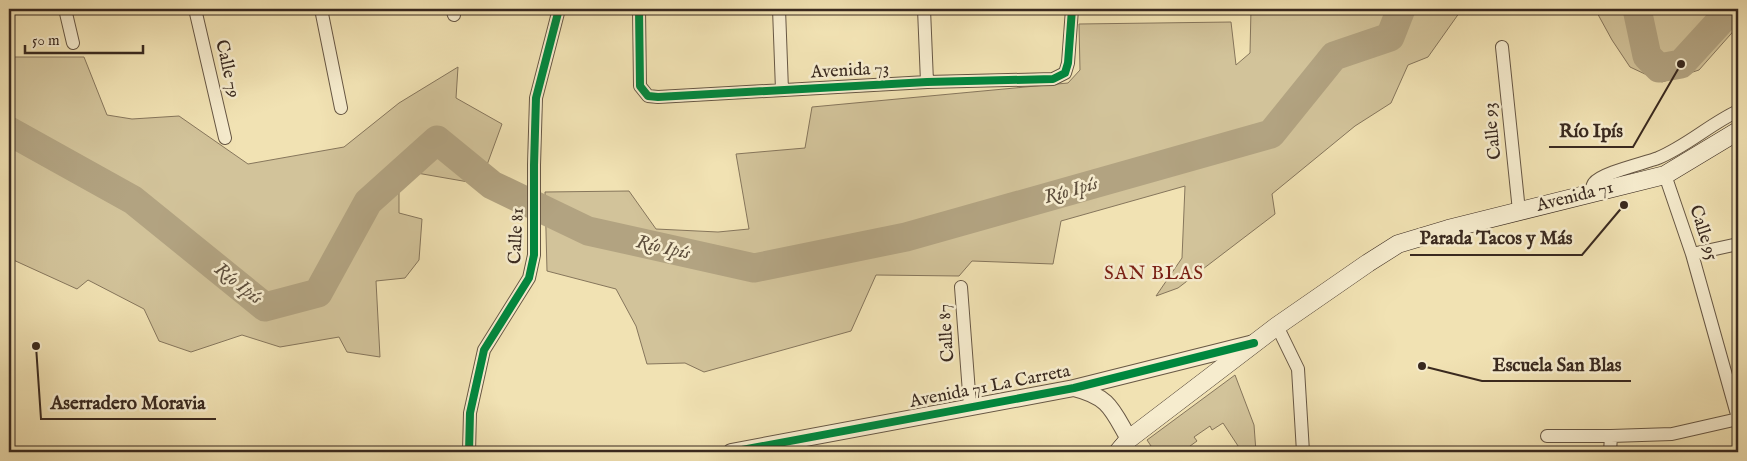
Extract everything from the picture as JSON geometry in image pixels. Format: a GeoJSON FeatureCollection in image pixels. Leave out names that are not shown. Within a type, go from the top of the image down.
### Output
{"type":"FeatureCollection","features":[{"type":"Feature","properties":{"kind":"main road","name":"Avenida 71"},"geometry":{"type":"LineString","coordinates":[[1124,446],[1277,326],[1398,244],[1448,229],[1665,175],[1738,131]]}},
{"type":"Feature","properties":{"kind":"street"},"geometry":{"type":"LineString","coordinates":[[65,9],[73,43]]}},
{"type":"Feature","properties":{"kind":"street","name":"Calle 79"},"geometry":{"type":"LineString","coordinates":[[195,9],[225,138]]}},
{"type":"Feature","properties":{"kind":"street"},"geometry":{"type":"LineString","coordinates":[[321,9],[341,108]]}},
{"type":"Feature","properties":{"kind":"street","name":"Calle 81"},"geometry":{"type":"LineString","coordinates":[[469,452],[470,413],[484,350],[530,278],[534,255],[536,98],[559,9]]}},
{"type":"Feature","properties":{"kind":"street","name":"Avenida 73"},"geometry":{"type":"LineString","coordinates":[[639,9],[640,86],[648,96],[658,97],[927,82],[1053,79],[1065,73],[1068,63],[1072,9]]}},
{"type":"Feature","properties":{"kind":"street"},"geometry":{"type":"LineString","coordinates":[[779,9],[782,90]]}},
{"type":"Feature","properties":{"kind":"street"},"geometry":{"type":"LineString","coordinates":[[924,9],[927,82]]}},
{"type":"Feature","properties":{"kind":"street","name":"Calle 93"},"geometry":{"type":"LineString","coordinates":[[1502,47],[1519,211]]}},
{"type":"Feature","properties":{"kind":"street"},"geometry":{"type":"LineString","coordinates":[[1590,194],[1594,182],[1609,174],[1660,157],[1720,119],[1738,111]]}},
{"type":"Feature","properties":{"kind":"street","name":"Calle 95"},"geometry":{"type":"LineString","coordinates":[[1665,175],[1692,254],[1738,418]]}},
{"type":"Feature","properties":{"kind":"street"},"geometry":{"type":"LineString","coordinates":[[1692,254],[1738,244]]}},
{"type":"Feature","properties":{"kind":"street","name":"Calle 87"},"geometry":{"type":"LineString","coordinates":[[961,287],[970,406]]}},
{"type":"Feature","properties":{"kind":"street"},"geometry":{"type":"LineString","coordinates":[[1277,326],[1298,369],[1302,452]]}},
{"type":"Feature","properties":{"kind":"street","name":"Avenida 71 La Carreta"},"geometry":{"type":"LineString","coordinates":[[731,452],[1074,388],[1254,343]]}},
{"type":"Feature","properties":{"kind":"street"},"geometry":{"type":"LineString","coordinates":[[1074,388],[1089,391],[1104,400],[1112,410],[1124,446]]}},
{"type":"Feature","properties":{"kind":"street"},"geometry":{"type":"LineString","coordinates":[[1547,436],[1672,434],[1738,418]]}},
{"type":"Feature","properties":{"kind":"street"},"geometry":{"type":"LineString","coordinates":[[1610,436],[1610,452]]}},
{"type":"Feature","properties":{"kind":"shaded area"},"geometry":{"type":"Polygon","coordinates":[[[1251,9],[1462,9],[1428,57],[1408,65],[1391,103],[1355,126],[1272,194],[1275,214],[1178,288],[1156,296],[1182,258],[1185,186],[1061,221],[1053,264],[972,261],[959,276],[876,275],[851,331],[704,372],[685,363],[647,364],[636,326],[616,289],[547,271],[545,192],[629,191],[656,229],[718,232],[749,229],[736,154],[805,148],[812,107],[1068,83],[1080,70],[1079,24],[1231,22],[1236,65],[1250,53],[1251,9]]]}},
{"type":"Feature","properties":{"kind":"shaded area"},"geometry":{"type":"Polygon","coordinates":[[[1595,9],[1738,9],[1738,26],[1699,70],[1662,82],[1630,67],[1595,9]]]}},
{"type":"Feature","properties":{"kind":"shaded area"},"geometry":{"type":"Polygon","coordinates":[[[9,57],[84,57],[107,115],[132,119],[179,116],[248,164],[344,147],[399,103],[458,67],[456,98],[502,124],[480,184],[411,172],[399,185],[399,213],[422,219],[419,260],[405,278],[376,281],[380,357],[347,352],[339,337],[280,347],[242,335],[191,352],[159,341],[144,309],[88,280],[77,289],[9,258],[9,57]]]}},
{"type":"Feature","properties":{"kind":"shaded area"},"geometry":{"type":"Polygon","coordinates":[[[1235,375],[1254,425],[1256,452],[1250,452],[1249,448],[1242,452],[1223,423],[1212,430],[1210,426],[1194,437],[1197,441],[1186,449],[1188,452],[1155,452],[1147,440],[1235,375]]]}},
{"type":"Feature","properties":{"kind":"waterway","name":"Río Ipís"},"geometry":{"type":"LineString","coordinates":[[9,131],[133,200],[265,307],[318,293],[368,202],[437,140],[492,185],[588,231],[754,268],[906,237],[1271,134],[1334,56],[1390,37],[1401,9]]}},
{"type":"Feature","properties":{"kind":"waterway","name":"Río Ipís"},"geometry":{"type":"LineString","coordinates":[[1637,9],[1647,56],[1659,68],[1681,64],[1730,9]]}},
{"type":"Feature","properties":{"kind":"cycle path"},"geometry":{"type":"LineString","coordinates":[[469,452],[470,413],[484,350],[529,278],[534,255],[536,98],[559,9]]}},
{"type":"Feature","properties":{"kind":"cycle path"},"geometry":{"type":"LineString","coordinates":[[639,9],[640,86],[648,96],[658,97],[927,82],[1053,79],[1065,73],[1068,63],[1072,9]]}},
{"type":"Feature","properties":{"kind":"cycle path"},"geometry":{"type":"LineString","coordinates":[[731,452],[1074,388],[1254,343]]}},
{"type":"Feature","properties":{"kind":"place","name":"Río Ipís"},"geometry":{"type":"Point","coordinates":[1681,64]}},
{"type":"Feature","properties":{"kind":"place","name":"Parada Tacos y Más"},"geometry":{"type":"Point","coordinates":[1624,205]}},
{"type":"Feature","properties":{"kind":"place","name":"Aserradero Moravia"},"geometry":{"type":"Point","coordinates":[36,346]}},
{"type":"Feature","properties":{"kind":"place","name":"Escuela San Blas"},"geometry":{"type":"Point","coordinates":[1422,366]}},
{"type":"Feature","properties":{"kind":"district","name":"SAN BLAS"},"geometry":{"type":"Point","coordinates":[1154,274]}}]}
